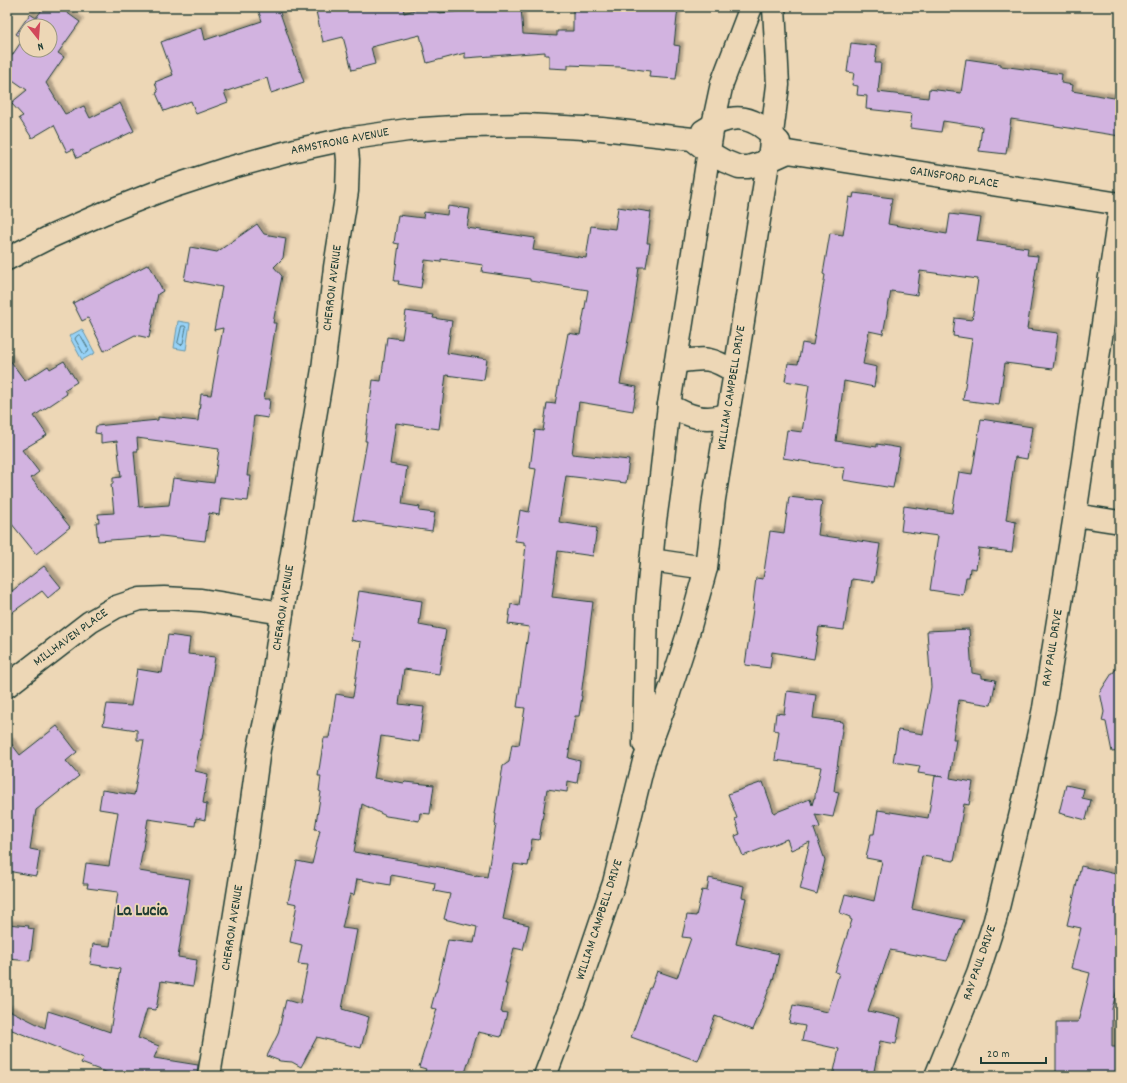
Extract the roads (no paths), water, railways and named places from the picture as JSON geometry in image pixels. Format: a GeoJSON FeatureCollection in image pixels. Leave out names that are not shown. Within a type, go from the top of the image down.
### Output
{"type":"FeatureCollection","features":[{"type":"Feature","properties":{"kind":"street","name":"WILLIAM CAMPBELL DRIVE"},"geometry":{"type":"LineString","coordinates":[[644,761],[647,605],[669,405],[710,153],[713,124],[722,83],[751,7]]}},
{"type":"Feature","properties":{"kind":"street","name":"WILLIAM CAMPBELL DRIVE"},"geometry":{"type":"LineString","coordinates":[[545,1076],[578,989],[614,883],[644,761],[687,637],[706,568],[714,500],[768,161],[778,85],[774,7]]}},
{"type":"Feature","properties":{"kind":"street"},"geometry":{"type":"LineString","coordinates":[[745,118],[760,124],[772,134],[788,152],[768,161],[748,167],[739,167],[710,153],[692,139],[713,124],[745,118]]}},
{"type":"Feature","properties":{"kind":"street","name":"ARMSTRONG AVENUE"},"geometry":{"type":"LineString","coordinates":[[7,259],[50,237],[104,213],[166,189],[229,168],[295,150],[346,139],[408,130],[469,126],[526,125],[602,129],[692,139]]}},
{"type":"Feature","properties":{"kind":"street","name":"CHERRON AVENUE"},"geometry":{"type":"LineString","coordinates":[[209,1076],[246,845],[259,749],[270,698],[282,613],[323,368],[335,267],[347,190],[348,160],[346,139]]}},
{"type":"Feature","properties":{"kind":"street","name":"GAINSFORD PLACE"},"geometry":{"type":"LineString","coordinates":[[788,152],[1120,204]]}},
{"type":"Feature","properties":{"kind":"street","name":"RAY PAUL DRIVE"},"geometry":{"type":"LineString","coordinates":[[936,1076],[978,972],[995,920],[1027,788],[1044,708],[1120,208]]}},
{"type":"Feature","properties":{"kind":"street"},"geometry":{"type":"LineString","coordinates":[[676,362],[700,358],[720,363],[735,372]]}},
{"type":"Feature","properties":{"kind":"street"},"geometry":{"type":"LineString","coordinates":[[669,405],[687,415],[696,418],[719,418],[728,414]]}},
{"type":"Feature","properties":{"kind":"street"},"geometry":{"type":"LineString","coordinates":[[1074,515],[1120,522]]}},
{"type":"Feature","properties":{"kind":"street"},"geometry":{"type":"LineString","coordinates":[[651,560],[706,568]]}},
{"type":"Feature","properties":{"kind":"street","name":"MILLHAVEN PLACE"},"geometry":{"type":"LineString","coordinates":[[7,686],[90,622],[116,607],[140,599],[164,598],[202,600],[282,613]]}},
{"type":"Feature","properties":{"kind":"water"},"geometry":{"type":"Polygon","coordinates":[[[178,321],[190,323],[186,350],[174,348],[178,321]]]}},
{"type":"Feature","properties":{"kind":"water"},"geometry":{"type":"Polygon","coordinates":[[[82,329],[95,353],[82,360],[69,336],[82,329]]]}},
{"type":"Feature","properties":{"kind":"district","name":"La Lucia"},"geometry":{"type":"Point","coordinates":[142,912]}}]}
